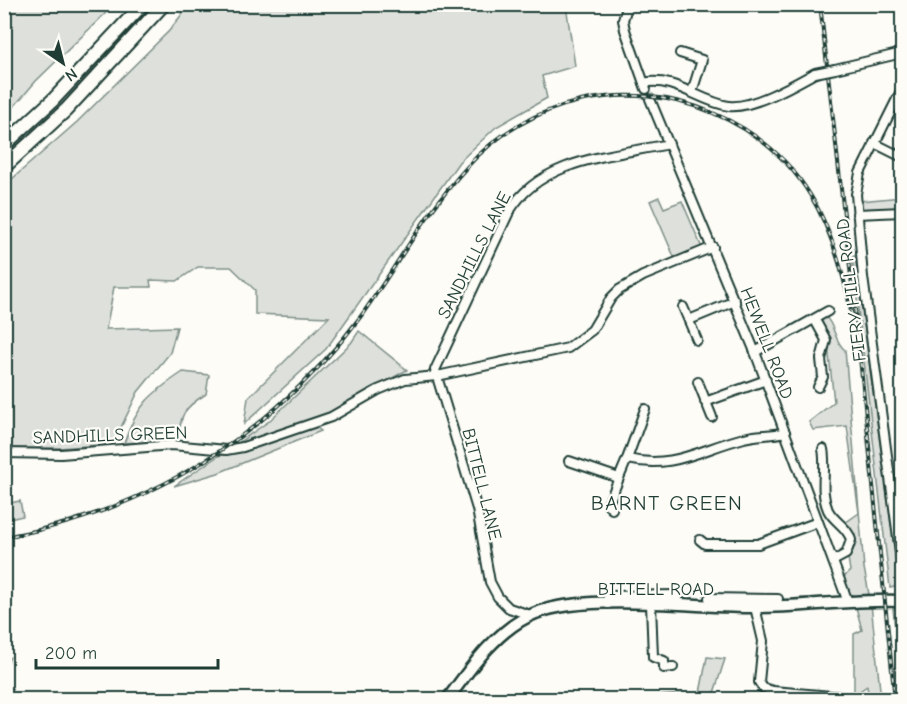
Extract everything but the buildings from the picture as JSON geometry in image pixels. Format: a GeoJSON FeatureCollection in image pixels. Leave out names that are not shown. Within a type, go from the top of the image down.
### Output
{"type":"FeatureCollection","features":[{"type":"Feature","properties":{"kind":"highway"},"geometry":{"type":"LineString","coordinates":[[4,145],[53,100],[143,4]]}},
{"type":"Feature","properties":{"kind":"highway"},"geometry":{"type":"LineString","coordinates":[[4,166],[66,110],[164,4]]}},
{"type":"Feature","properties":{"kind":"main road","name":"BITTELL ROAD"},"geometry":{"type":"LineString","coordinates":[[447,699],[485,652],[511,626],[530,615],[555,608],[608,604],[726,602],[756,607],[781,601],[903,601]]}},
{"type":"Feature","properties":{"kind":"street"},"geometry":{"type":"LineString","coordinates":[[628,4],[623,20],[625,30],[645,86],[666,84],[724,105],[737,106],[787,88],[815,73],[903,53]]}},
{"type":"Feature","properties":{"kind":"street"},"geometry":{"type":"LineString","coordinates":[[680,53],[702,60],[692,92]]}},
{"type":"Feature","properties":{"kind":"street","name":"FIERY HILL ROAD"},"geometry":{"type":"LineString","coordinates":[[903,89],[857,181],[857,214],[900,526],[903,567]]}},
{"type":"Feature","properties":{"kind":"street","name":"HEWELL ROAD"},"geometry":{"type":"LineString","coordinates":[[650,99],[756,352],[848,602]]}},
{"type":"Feature","properties":{"kind":"street"},"geometry":{"type":"LineString","coordinates":[[874,143],[903,157]]}},
{"type":"Feature","properties":{"kind":"street","name":"SANDHILLS LANE"},"geometry":{"type":"LineString","coordinates":[[437,376],[435,370],[509,212],[526,189],[555,170],[574,164],[669,144]]}},
{"type":"Feature","properties":{"kind":"street"},"geometry":{"type":"LineString","coordinates":[[857,214],[903,212]]}},
{"type":"Feature","properties":{"kind":"street"},"geometry":{"type":"LineString","coordinates":[[437,376],[568,348],[592,330],[610,298],[619,290],[643,276],[713,247]]}},
{"type":"Feature","properties":{"kind":"street"},"geometry":{"type":"LineString","coordinates":[[689,320],[735,301]]}},
{"type":"Feature","properties":{"kind":"street"},"geometry":{"type":"LineString","coordinates":[[683,307],[698,339]]}},
{"type":"Feature","properties":{"kind":"street"},"geometry":{"type":"LineString","coordinates":[[756,352],[828,311]]}},
{"type":"Feature","properties":{"kind":"street"},"geometry":{"type":"LineString","coordinates":[[814,320],[826,340],[821,359],[823,377],[818,387]]}},
{"type":"Feature","properties":{"kind":"street","name":"SANDHILLS GREEN"},"geometry":{"type":"LineString","coordinates":[[4,453],[62,454],[179,445],[216,450],[243,447],[332,417],[393,383],[437,376]]}},
{"type":"Feature","properties":{"kind":"street","name":"BITTELL LANE"},"geometry":{"type":"LineString","coordinates":[[437,376],[477,509],[488,576],[498,597],[509,608]]}},
{"type":"Feature","properties":{"kind":"street"},"geometry":{"type":"LineString","coordinates":[[705,402],[766,380]]}},
{"type":"Feature","properties":{"kind":"street"},"geometry":{"type":"LineString","coordinates":[[698,382],[712,417]]}},
{"type":"Feature","properties":{"kind":"street"},"geometry":{"type":"LineString","coordinates":[[612,510],[608,505],[645,409]]}},
{"type":"Feature","properties":{"kind":"street"},"geometry":{"type":"LineString","coordinates":[[627,459],[660,464],[678,461],[743,438],[772,436],[785,432]]}},
{"type":"Feature","properties":{"kind":"street"},"geometry":{"type":"LineString","coordinates":[[826,453],[823,495],[829,512],[849,533],[852,544],[846,554],[833,561]]}},
{"type":"Feature","properties":{"kind":"street"},"geometry":{"type":"LineString","coordinates":[[569,461],[619,478]]}},
{"type":"Feature","properties":{"kind":"street"},"geometry":{"type":"LineString","coordinates":[[700,540],[705,544],[758,544],[818,522]]}},
{"type":"Feature","properties":{"kind":"street"},"geometry":{"type":"LineString","coordinates":[[608,604],[608,596],[676,595],[680,604]]}},
{"type":"Feature","properties":{"kind":"street"},"geometry":{"type":"LineString","coordinates":[[709,598],[726,602],[781,601]]}},
{"type":"Feature","properties":{"kind":"street"},"geometry":{"type":"LineString","coordinates":[[651,604],[653,657],[664,662],[664,668],[673,667]]}},
{"type":"Feature","properties":{"kind":"street"},"geometry":{"type":"LineString","coordinates":[[756,607],[763,641],[759,682],[763,688],[773,691],[843,697]]}},
{"type":"Feature","properties":{"kind":"street"},"geometry":{"type":"LineString","coordinates":[[511,626],[509,608],[530,615]]}},
{"type":"Feature","properties":{"kind":"shaded area"},"geometry":{"type":"Polygon","coordinates":[[[5,4],[114,5],[36,81],[5,117],[5,4]]]}},
{"type":"Feature","properties":{"kind":"shaded area"},"geometry":{"type":"Polygon","coordinates":[[[189,5],[566,5],[575,66],[542,76],[547,98],[496,127],[459,162],[326,349],[244,424],[248,398],[329,317],[255,314],[255,290],[231,267],[198,267],[177,281],[150,280],[151,287],[114,287],[106,329],[177,327],[170,353],[138,392],[113,444],[59,448],[5,448],[4,186],[77,122],[169,31],[189,5]]]}},
{"type":"Feature","properties":{"kind":"shaded area"},"geometry":{"type":"Polygon","coordinates":[[[659,197],[664,208],[682,201],[702,248],[675,259],[650,201],[659,197]]]}},
{"type":"Feature","properties":{"kind":"shaded area"},"geometry":{"type":"Polygon","coordinates":[[[902,197],[902,209],[861,212],[860,201],[902,197]]]}},
{"type":"Feature","properties":{"kind":"shaded area"},"geometry":{"type":"Polygon","coordinates":[[[852,256],[855,256],[899,586],[890,588],[852,256]]]}},
{"type":"Feature","properties":{"kind":"shaded area"},"geometry":{"type":"Polygon","coordinates":[[[825,316],[838,342],[845,350],[864,568],[869,594],[856,597],[850,594],[844,577],[850,571],[848,558],[857,543],[845,523],[859,513],[847,426],[813,430],[809,422],[834,402],[827,337],[817,320],[825,316]]]}},
{"type":"Feature","properties":{"kind":"shaded area"},"geometry":{"type":"Polygon","coordinates":[[[359,331],[407,370],[325,415],[239,446],[238,443],[269,421],[351,343],[359,331]]]}},
{"type":"Feature","properties":{"kind":"shaded area"},"geometry":{"type":"Polygon","coordinates":[[[183,372],[209,375],[206,394],[187,408],[184,413],[178,441],[124,443],[134,419],[146,401],[183,372]]]}},
{"type":"Feature","properties":{"kind":"shaded area"},"geometry":{"type":"Polygon","coordinates":[[[315,426],[321,431],[218,473],[174,486],[218,456],[315,426]]]}},
{"type":"Feature","properties":{"kind":"shaded area"},"geometry":{"type":"Polygon","coordinates":[[[20,501],[23,516],[5,520],[5,504],[20,501]]]}},
{"type":"Feature","properties":{"kind":"shaded area"},"geometry":{"type":"Polygon","coordinates":[[[871,604],[881,699],[869,699],[867,686],[854,695],[854,634],[862,630],[856,607],[871,604]]]}},
{"type":"Feature","properties":{"kind":"shaded area"},"geometry":{"type":"Polygon","coordinates":[[[893,609],[902,609],[902,691],[893,609]]]}},
{"type":"Feature","properties":{"kind":"shaded area"},"geometry":{"type":"Polygon","coordinates":[[[707,657],[725,659],[714,693],[725,699],[612,699],[700,693],[707,657]]]}},
{"type":"Feature","properties":{"kind":"waterway"},"geometry":{"type":"LineString","coordinates":[[4,670],[10,657]]}},
{"type":"Feature","properties":{"kind":"waterway"},"geometry":{"type":"LineString","coordinates":[[4,672],[10,700]]}},
{"type":"Feature","properties":{"kind":"railway"},"geometry":{"type":"LineString","coordinates":[[820,4],[852,285]]}},
{"type":"Feature","properties":{"kind":"railway"},"geometry":{"type":"LineString","coordinates":[[4,537],[78,519],[149,491],[183,474],[246,432],[299,387],[342,341],[438,202],[467,167],[492,143],[520,124],[550,110],[582,101],[615,96],[648,97],[681,102],[713,113],[745,129],[771,148],[793,170],[810,195],[824,222],[836,251],[852,316]]}},
{"type":"Feature","properties":{"kind":"railway"},"geometry":{"type":"LineString","coordinates":[[855,309],[895,700]]}},
{"type":"Feature","properties":{"kind":"district","name":"BARNT GREEN"},"geometry":{"type":"Point","coordinates":[667,503]}}]}
